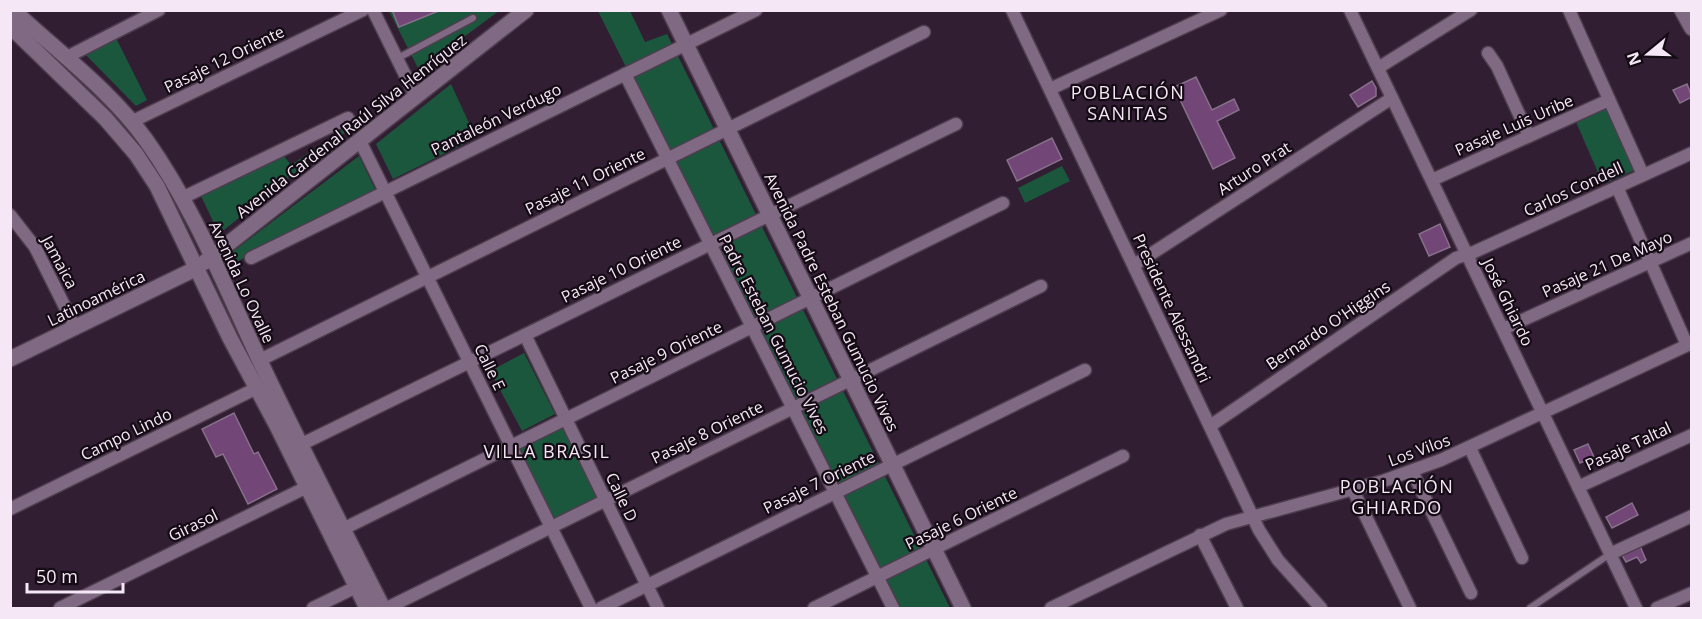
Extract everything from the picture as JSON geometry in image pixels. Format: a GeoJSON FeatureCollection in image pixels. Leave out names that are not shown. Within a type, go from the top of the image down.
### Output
{"type":"FeatureCollection","features":[{"type":"Feature","properties":{"kind":"main road","name":"Avenida Lo Ovalle"},"geometry":{"type":"LineString","coordinates":[[13,10],[97,86],[132,122],[157,157],[182,198],[343,530],[385,609]]}},
{"type":"Feature","properties":{"kind":"main road","name":"Avenida Cardenal Raúl Silva Henríquez"},"geometry":{"type":"LineString","coordinates":[[196,268],[212,258],[526,10]]}},
{"type":"Feature","properties":{"kind":"main road","name":"Avenida Padre Esteban Gumucio Vives"},"geometry":{"type":"LineString","coordinates":[[669,10],[963,609]]}},
{"type":"Feature","properties":{"kind":"main road"},"geometry":{"type":"LineString","coordinates":[[1685,11],[1692,28]]}},
{"type":"Feature","properties":{"kind":"main road","name":"Avenida Lo Ovalle"},"geometry":{"type":"LineString","coordinates":[[10,26],[105,118],[136,154],[167,203],[196,268],[367,609]]}},
{"type":"Feature","properties":{"kind":"main road","name":"Latinoamérica"},"geometry":{"type":"LineString","coordinates":[[10,359],[196,268]]}},
{"type":"Feature","properties":{"kind":"street"},"geometry":{"type":"LineString","coordinates":[[64,58],[159,10]]}},
{"type":"Feature","properties":{"kind":"street","name":"Pasaje 12 Oriente"},"geometry":{"type":"LineString","coordinates":[[132,122],[363,10]]}},
{"type":"Feature","properties":{"kind":"street"},"geometry":{"type":"LineString","coordinates":[[373,10],[416,97]]}},
{"type":"Feature","properties":{"kind":"street","name":"Pantaleón Verdugo"},"geometry":{"type":"LineString","coordinates":[[251,258],[756,10]]}},
{"type":"Feature","properties":{"kind":"street","name":"Presidente Alessandri"},"geometry":{"type":"LineString","coordinates":[[1012,10],[1252,517],[1278,560],[1321,609]]}},
{"type":"Feature","properties":{"kind":"street"},"geometry":{"type":"LineString","coordinates":[[1050,90],[1221,10]]}},
{"type":"Feature","properties":{"kind":"street","name":"José Ghiardo"},"geometry":{"type":"LineString","coordinates":[[1350,10],[1635,608]]}},
{"type":"Feature","properties":{"kind":"street"},"geometry":{"type":"LineString","coordinates":[[1378,68],[1471,10]]}},
{"type":"Feature","properties":{"kind":"street"},"geometry":{"type":"LineString","coordinates":[[1569,10],[1643,175]]}},
{"type":"Feature","properties":{"kind":"street","name":"Pasaje 11 Oriente"},"geometry":{"type":"LineString","coordinates":[[260,360],[924,32]]}},
{"type":"Feature","properties":{"kind":"street"},"geometry":{"type":"LineString","coordinates":[[1488,53],[1497,66],[1529,136]]}},
{"type":"Feature","properties":{"kind":"street","name":"Padre Esteban Gumucio Vives"},"geometry":{"type":"LineString","coordinates":[[625,74],[893,609]]}},
{"type":"Feature","properties":{"kind":"street","name":"Arturo Prat"},"geometry":{"type":"LineString","coordinates":[[1134,266],[1392,98]]}},
{"type":"Feature","properties":{"kind":"street","name":"Pasaje Luis Uribe"},"geometry":{"type":"LineString","coordinates":[[1432,180],[1609,100]]}},
{"type":"Feature","properties":{"kind":"street"},"geometry":{"type":"LineString","coordinates":[[182,198],[348,118]]}},
{"type":"Feature","properties":{"kind":"street","name":"Pasaje 10 Oriente"},"geometry":{"type":"LineString","coordinates":[[302,444],[956,124]]}},
{"type":"Feature","properties":{"kind":"street","name":"Calle E"},"geometry":{"type":"LineString","coordinates":[[360,141],[591,609]]}},
{"type":"Feature","properties":{"kind":"street","name":"Carlos Condell"},"geometry":{"type":"LineString","coordinates":[[1467,254],[1692,153]]}},
{"type":"Feature","properties":{"kind":"street"},"geometry":{"type":"LineString","coordinates":[[1617,187],[1689,344]]}},
{"type":"Feature","properties":{"kind":"street","name":"Pasaje 9 Oriente"},"geometry":{"type":"LineString","coordinates":[[343,530],[1004,203]]}},
{"type":"Feature","properties":{"kind":"street","name":"Jamaica"},"geometry":{"type":"LineString","coordinates":[[10,215],[35,247],[75,327]]}},
{"type":"Feature","properties":{"kind":"street","name":"Pasaje 21 De Mayo"},"geometry":{"type":"LineString","coordinates":[[1503,329],[1692,243]]}},
{"type":"Feature","properties":{"kind":"street","name":"Bernardo O'Higgins"},"geometry":{"type":"LineString","coordinates":[[1210,426],[1449,262],[1467,254]]}},
{"type":"Feature","properties":{"kind":"street","name":"Pasaje 8 Oriente"},"geometry":{"type":"LineString","coordinates":[[385,609],[1041,286]]}},
{"type":"Feature","properties":{"kind":"street","name":"Calle D"},"geometry":{"type":"LineString","coordinates":[[525,335],[658,609]]}},
{"type":"Feature","properties":{"kind":"street","name":"Los Vilos"},"geometry":{"type":"LineString","coordinates":[[1051,609],[1226,524],[1353,490],[1412,471],[1470,448],[1689,344]]}},
{"type":"Feature","properties":{"kind":"street","name":"Pasaje 7 Oriente"},"geometry":{"type":"LineString","coordinates":[[601,609],[1085,370]]}},
{"type":"Feature","properties":{"kind":"street","name":"Campo Lindo"},"geometry":{"type":"LineString","coordinates":[[10,509],[257,388]]}},
{"type":"Feature","properties":{"kind":"street","name":"Pasaje Taltal"},"geometry":{"type":"LineString","coordinates":[[1578,488],[1692,435]]}},
{"type":"Feature","properties":{"kind":"street"},"geometry":{"type":"LineString","coordinates":[[1470,448],[1522,558]]}},
{"type":"Feature","properties":{"kind":"street","name":"Pasaje 6 Oriente"},"geometry":{"type":"LineString","coordinates":[[814,609],[1123,456]]}},
{"type":"Feature","properties":{"kind":"street"},"geometry":{"type":"LineString","coordinates":[[1412,471],[1471,593]]}},
{"type":"Feature","properties":{"kind":"street","name":"Girasol"},"geometry":{"type":"LineString","coordinates":[[60,609],[307,487]]}},
{"type":"Feature","properties":{"kind":"street"},"geometry":{"type":"LineString","coordinates":[[1353,490],[1410,609]]}},
{"type":"Feature","properties":{"kind":"street"},"geometry":{"type":"LineString","coordinates":[[1610,554],[1692,516]]}},
{"type":"Feature","properties":{"kind":"street"},"geometry":{"type":"LineString","coordinates":[[1200,536],[1237,609]]}},
{"type":"Feature","properties":{"kind":"street"},"geometry":{"type":"LineString","coordinates":[[313,609],[357,587]]}},
{"type":"Feature","properties":{"kind":"street"},"geometry":{"type":"LineString","coordinates":[[1657,609],[1692,593]]}},
{"type":"Feature","properties":{"kind":"lane"},"geometry":{"type":"LineString","coordinates":[[397,59],[473,18]]}},
{"type":"Feature","properties":{"kind":"lane"},"geometry":{"type":"LineString","coordinates":[[1530,609],[1610,554]]}},
{"type":"Feature","properties":{"kind":"green space"},"geometry":{"type":"Polygon","coordinates":[[[389,11],[499,11],[419,70],[389,11]]]}},
{"type":"Feature","properties":{"kind":"green space"},"geometry":{"type":"Polygon","coordinates":[[[598,11],[630,11],[645,42],[667,34],[950,608],[896,608],[598,11]]]}},
{"type":"Feature","properties":{"kind":"green space"},"geometry":{"type":"Polygon","coordinates":[[[116,38],[147,100],[136,106],[84,53],[116,38]]]}},
{"type":"Feature","properties":{"kind":"green space"},"geometry":{"type":"Polygon","coordinates":[[[451,84],[476,138],[393,179],[376,144],[451,84]]]}},
{"type":"Feature","properties":{"kind":"green space"},"geometry":{"type":"Polygon","coordinates":[[[1608,108],[1635,170],[1603,184],[1576,122],[1608,108]]]}},
{"type":"Feature","properties":{"kind":"green space"},"geometry":{"type":"Polygon","coordinates":[[[349,125],[351,128],[219,234],[201,196],[283,155],[291,165],[349,125]]]}},
{"type":"Feature","properties":{"kind":"green space"},"geometry":{"type":"Polygon","coordinates":[[[359,156],[375,189],[374,193],[238,261],[231,253],[359,156]]]}},
{"type":"Feature","properties":{"kind":"green space"},"geometry":{"type":"Polygon","coordinates":[[[1062,166],[1070,181],[1025,203],[1018,188],[1062,166]]]}},
{"type":"Feature","properties":{"kind":"green space"},"geometry":{"type":"Polygon","coordinates":[[[524,353],[555,414],[522,431],[490,371],[524,353]]]}},
{"type":"Feature","properties":{"kind":"green space"},"geometry":{"type":"Polygon","coordinates":[[[560,427],[565,429],[596,494],[596,499],[556,520],[550,519],[517,454],[519,447],[560,427]]]}},
{"type":"Feature","properties":{"kind":"building"},"geometry":{"type":"Polygon","coordinates":[[[392,10],[441,10],[399,27],[392,10]]]}},
{"type":"Feature","properties":{"kind":"building"},"geometry":{"type":"Polygon","coordinates":[[[1196,77],[1212,110],[1234,99],[1239,110],[1217,121],[1235,158],[1213,169],[1174,87],[1196,77]]]}},
{"type":"Feature","properties":{"kind":"building"},"geometry":{"type":"Polygon","coordinates":[[[1372,81],[1376,88],[1376,96],[1358,107],[1350,95],[1372,81]]]}},
{"type":"Feature","properties":{"kind":"building"},"geometry":{"type":"Polygon","coordinates":[[[1687,84],[1692,97],[1680,103],[1673,90],[1687,84]]]}},
{"type":"Feature","properties":{"kind":"building"},"geometry":{"type":"Polygon","coordinates":[[[1052,138],[1062,159],[1017,181],[1007,160],[1052,138]]]}},
{"type":"Feature","properties":{"kind":"building"},"geometry":{"type":"Polygon","coordinates":[[[1440,224],[1450,247],[1429,256],[1419,234],[1440,224]]]}},
{"type":"Feature","properties":{"kind":"building"},"geometry":{"type":"Polygon","coordinates":[[[234,413],[254,454],[258,452],[277,489],[248,504],[223,454],[216,457],[202,429],[234,413]]]}},
{"type":"Feature","properties":{"kind":"building"},"geometry":{"type":"Polygon","coordinates":[[[1588,444],[1594,457],[1580,463],[1574,450],[1588,444]]]}},
{"type":"Feature","properties":{"kind":"building"},"geometry":{"type":"Polygon","coordinates":[[[1632,503],[1638,515],[1612,528],[1606,517],[1632,503]]]}},
{"type":"Feature","properties":{"kind":"building"},"geometry":{"type":"Polygon","coordinates":[[[1640,546],[1646,560],[1641,563],[1637,557],[1626,562],[1622,555],[1640,546]]]}},
{"type":"Feature","properties":{"kind":"district","name":"POBLACIÓN SANITAS"},"geometry":{"type":"Point","coordinates":[1128,102]}},
{"type":"Feature","properties":{"kind":"district","name":"VILLA BRASIL"},"geometry":{"type":"Point","coordinates":[547,451]}},
{"type":"Feature","properties":{"kind":"district","name":"POBLACIÓN GHIARDO"},"geometry":{"type":"Point","coordinates":[1397,496]}}]}
